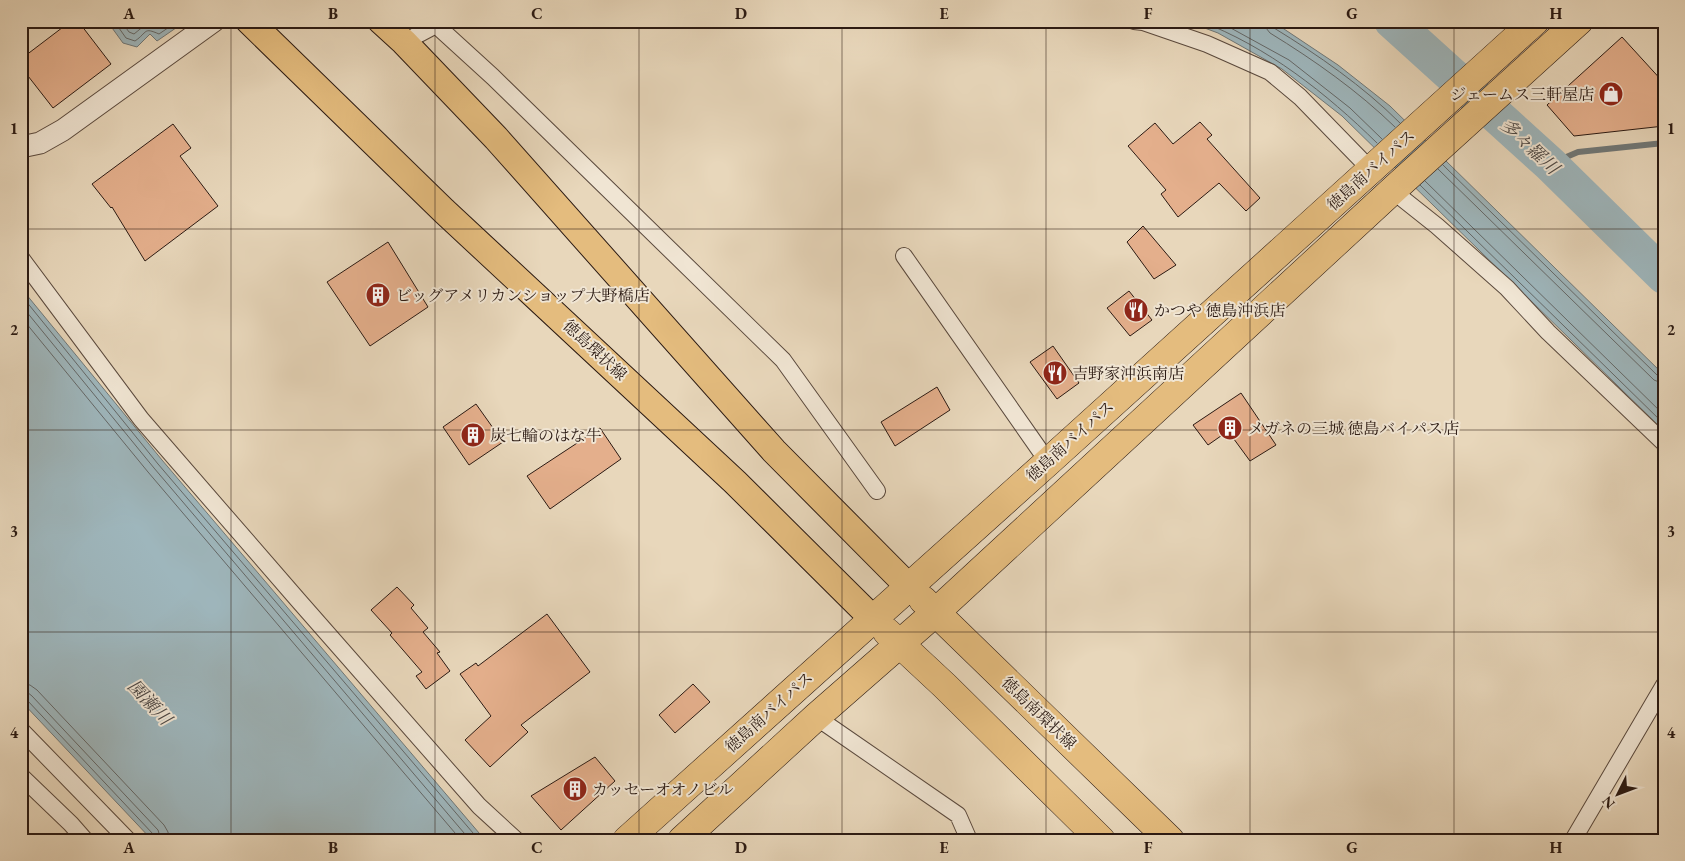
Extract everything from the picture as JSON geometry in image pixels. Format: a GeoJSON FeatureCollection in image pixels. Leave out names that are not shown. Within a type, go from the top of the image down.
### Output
{"type":"FeatureCollection","features":[{"type":"Feature","properties":{"kind":"highway","name":"徳島南バイパス"},"geometry":{"type":"LineString","coordinates":[[627,840],[872,618],[1048,462],[1534,21]]}},
{"type":"Feature","properties":{"kind":"highway","name":"徳島南バイパス"},"geometry":{"type":"LineString","coordinates":[[682,840],[816,717],[936,612],[1396,187],[1579,21]]}},
{"type":"Feature","properties":{"kind":"highway","name":"徳島南環状線"},"geometry":{"type":"LineString","coordinates":[[908,586],[1170,840]]}},
{"type":"Feature","properties":{"kind":"highway"},"geometry":{"type":"LineString","coordinates":[[872,618],[1101,840]]}},
{"type":"Feature","properties":{"kind":"main road","name":"徳島環状線"},"geometry":{"type":"LineString","coordinates":[[249,21],[444,211],[735,482],[872,618]]}},
{"type":"Feature","properties":{"kind":"main road"},"geometry":{"type":"LineString","coordinates":[[381,21],[404,42],[496,138],[774,451],[908,586]]}},
{"type":"Feature","properties":{"kind":"street"},"geometry":{"type":"LineString","coordinates":[[21,147],[40,144],[63,130],[214,21]]}},
{"type":"Feature","properties":{"kind":"street"},"geometry":{"type":"LineString","coordinates":[[1134,21],[1143,22],[1207,44],[1270,72],[1375,166]]}},
{"type":"Feature","properties":{"kind":"street"},"geometry":{"type":"LineString","coordinates":[[404,42],[436,25],[494,77],[783,360],[877,491]]}},
{"type":"Feature","properties":{"kind":"street"},"geometry":{"type":"LineString","coordinates":[[1396,187],[1403,199],[1437,226],[1507,288],[1548,332],[1664,443]]}},
{"type":"Feature","properties":{"kind":"street"},"geometry":{"type":"LineString","coordinates":[[904,256],[1048,462]]}},
{"type":"Feature","properties":{"kind":"street"},"geometry":{"type":"LineString","coordinates":[[21,258],[141,419],[479,806],[516,840]]}},
{"type":"Feature","properties":{"kind":"street"},"geometry":{"type":"LineString","coordinates":[[1573,840],[1664,685]]}},
{"type":"Feature","properties":{"kind":"street"},"geometry":{"type":"LineString","coordinates":[[816,717],[958,815],[969,840]]}},
{"type":"Feature","properties":{"kind":"street"},"geometry":{"type":"LineString","coordinates":[[21,730],[128,840]]}},
{"type":"Feature","properties":{"kind":"street"},"geometry":{"type":"LineString","coordinates":[[21,776],[85,840]]}},
{"type":"Feature","properties":{"kind":"water"},"geometry":{"type":"Polygon","coordinates":[[[107,21],[186,21],[157,41],[150,34],[137,47],[123,43],[107,21]]]}},
{"type":"Feature","properties":{"kind":"water"},"geometry":{"type":"Polygon","coordinates":[[[1186,21],[1272,21],[1338,65],[1390,106],[1664,375],[1664,431],[1342,116],[1282,69],[1218,33],[1186,21]]]}},
{"type":"Feature","properties":{"kind":"water","name":"園瀬川"},"geometry":{"type":"Polygon","coordinates":[[[21,288],[162,460],[485,840],[152,840],[21,701],[21,288]]]}},
{"type":"Feature","properties":{"kind":"building"},"geometry":{"type":"Polygon","coordinates":[[[71,21],[78,21],[111,64],[53,108],[21,67],[21,59],[71,21]]]}},
{"type":"Feature","properties":{"kind":"building","name":"ジェームス三軒屋店"},"geometry":{"type":"Polygon","coordinates":[[[1622,37],[1664,83],[1664,126],[1574,136],[1547,105],[1622,37]]]}},
{"type":"Feature","properties":{"kind":"building"},"geometry":{"type":"Polygon","coordinates":[[[1200,122],[1212,135],[1207,139],[1260,198],[1246,211],[1219,183],[1178,217],[1161,194],[1166,190],[1128,146],[1155,123],[1173,144],[1200,122]]]}},
{"type":"Feature","properties":{"kind":"building"},"geometry":{"type":"Polygon","coordinates":[[[173,124],[191,148],[180,156],[218,206],[145,261],[112,207],[92,184],[173,124]]]}},
{"type":"Feature","properties":{"kind":"building"},"geometry":{"type":"Polygon","coordinates":[[[1143,226],[1176,265],[1154,279],[1127,242],[1143,226]]]}},
{"type":"Feature","properties":{"kind":"building","name":"ビッグアメリカンショップ大野橋店"},"geometry":{"type":"Polygon","coordinates":[[[388,242],[428,307],[370,346],[327,282],[388,242]]]}},
{"type":"Feature","properties":{"kind":"building"},"geometry":{"type":"Polygon","coordinates":[[[1129,291],[1152,320],[1130,336],[1107,308],[1129,291]]]}},
{"type":"Feature","properties":{"kind":"building","name":"吉野家沖浜南店"},"geometry":{"type":"Polygon","coordinates":[[[1053,346],[1079,383],[1057,399],[1030,362],[1053,346]]]}},
{"type":"Feature","properties":{"kind":"building"},"geometry":{"type":"Polygon","coordinates":[[[937,387],[950,410],[895,446],[881,422],[937,387]]]}},
{"type":"Feature","properties":{"kind":"building","name":"メガネの三城 徳島バイパス店"},"geometry":{"type":"Polygon","coordinates":[[[1241,393],[1276,445],[1250,461],[1228,431],[1208,445],[1193,425],[1241,393]]]}},
{"type":"Feature","properties":{"kind":"building","name":"炭七輪のはな牛"},"geometry":{"type":"Polygon","coordinates":[[[476,404],[503,442],[469,465],[443,427],[476,404]]]}},
{"type":"Feature","properties":{"kind":"building"},"geometry":{"type":"Polygon","coordinates":[[[600,428],[621,459],[550,509],[527,476],[600,428]]]}},
{"type":"Feature","properties":{"kind":"building"},"geometry":{"type":"Polygon","coordinates":[[[397,587],[414,605],[411,608],[428,628],[423,632],[440,652],[437,653],[450,671],[426,689],[416,676],[422,672],[390,635],[392,633],[371,610],[397,587]]]}},
{"type":"Feature","properties":{"kind":"building"},"geometry":{"type":"Polygon","coordinates":[[[547,614],[590,672],[521,725],[528,732],[490,767],[465,740],[491,716],[460,674],[476,663],[478,666],[547,614]]]}},
{"type":"Feature","properties":{"kind":"building"},"geometry":{"type":"Polygon","coordinates":[[[693,684],[710,702],[675,733],[659,715],[693,684]]]}},
{"type":"Feature","properties":{"kind":"building","name":"カッセーオオノビル"},"geometry":{"type":"Polygon","coordinates":[[[595,757],[615,781],[561,830],[531,796],[595,757]]]}},
{"type":"Feature","properties":{"kind":"waterway","name":"多々羅川"},"geometry":{"type":"LineString","coordinates":[[1392,21],[1550,164],[1664,276]]}},
{"type":"Feature","properties":{"kind":"waterway"},"geometry":{"type":"LineString","coordinates":[[1550,164],[1578,152],[1664,143]]}},
{"type":"Feature","properties":{"kind":"place","name":"ジェームス三軒屋店"},"geometry":{"type":"Point","coordinates":[1611,94]}},
{"type":"Feature","properties":{"kind":"place","name":"ビッグアメリカンショップ大野橋店"},"geometry":{"type":"Point","coordinates":[378,295]}},
{"type":"Feature","properties":{"kind":"place","name":"かつや 徳島沖浜店"},"geometry":{"type":"Point","coordinates":[1136,310]}},
{"type":"Feature","properties":{"kind":"place","name":"吉野家沖浜南店"},"geometry":{"type":"Point","coordinates":[1055,373]}},
{"type":"Feature","properties":{"kind":"place","name":"メガネの三城 徳島バイパス店"},"geometry":{"type":"Point","coordinates":[1230,428]}},
{"type":"Feature","properties":{"kind":"place","name":"炭七輪のはな牛"},"geometry":{"type":"Point","coordinates":[473,435]}},
{"type":"Feature","properties":{"kind":"place","name":"カッセーオオノビル"},"geometry":{"type":"Point","coordinates":[575,789]}}]}
